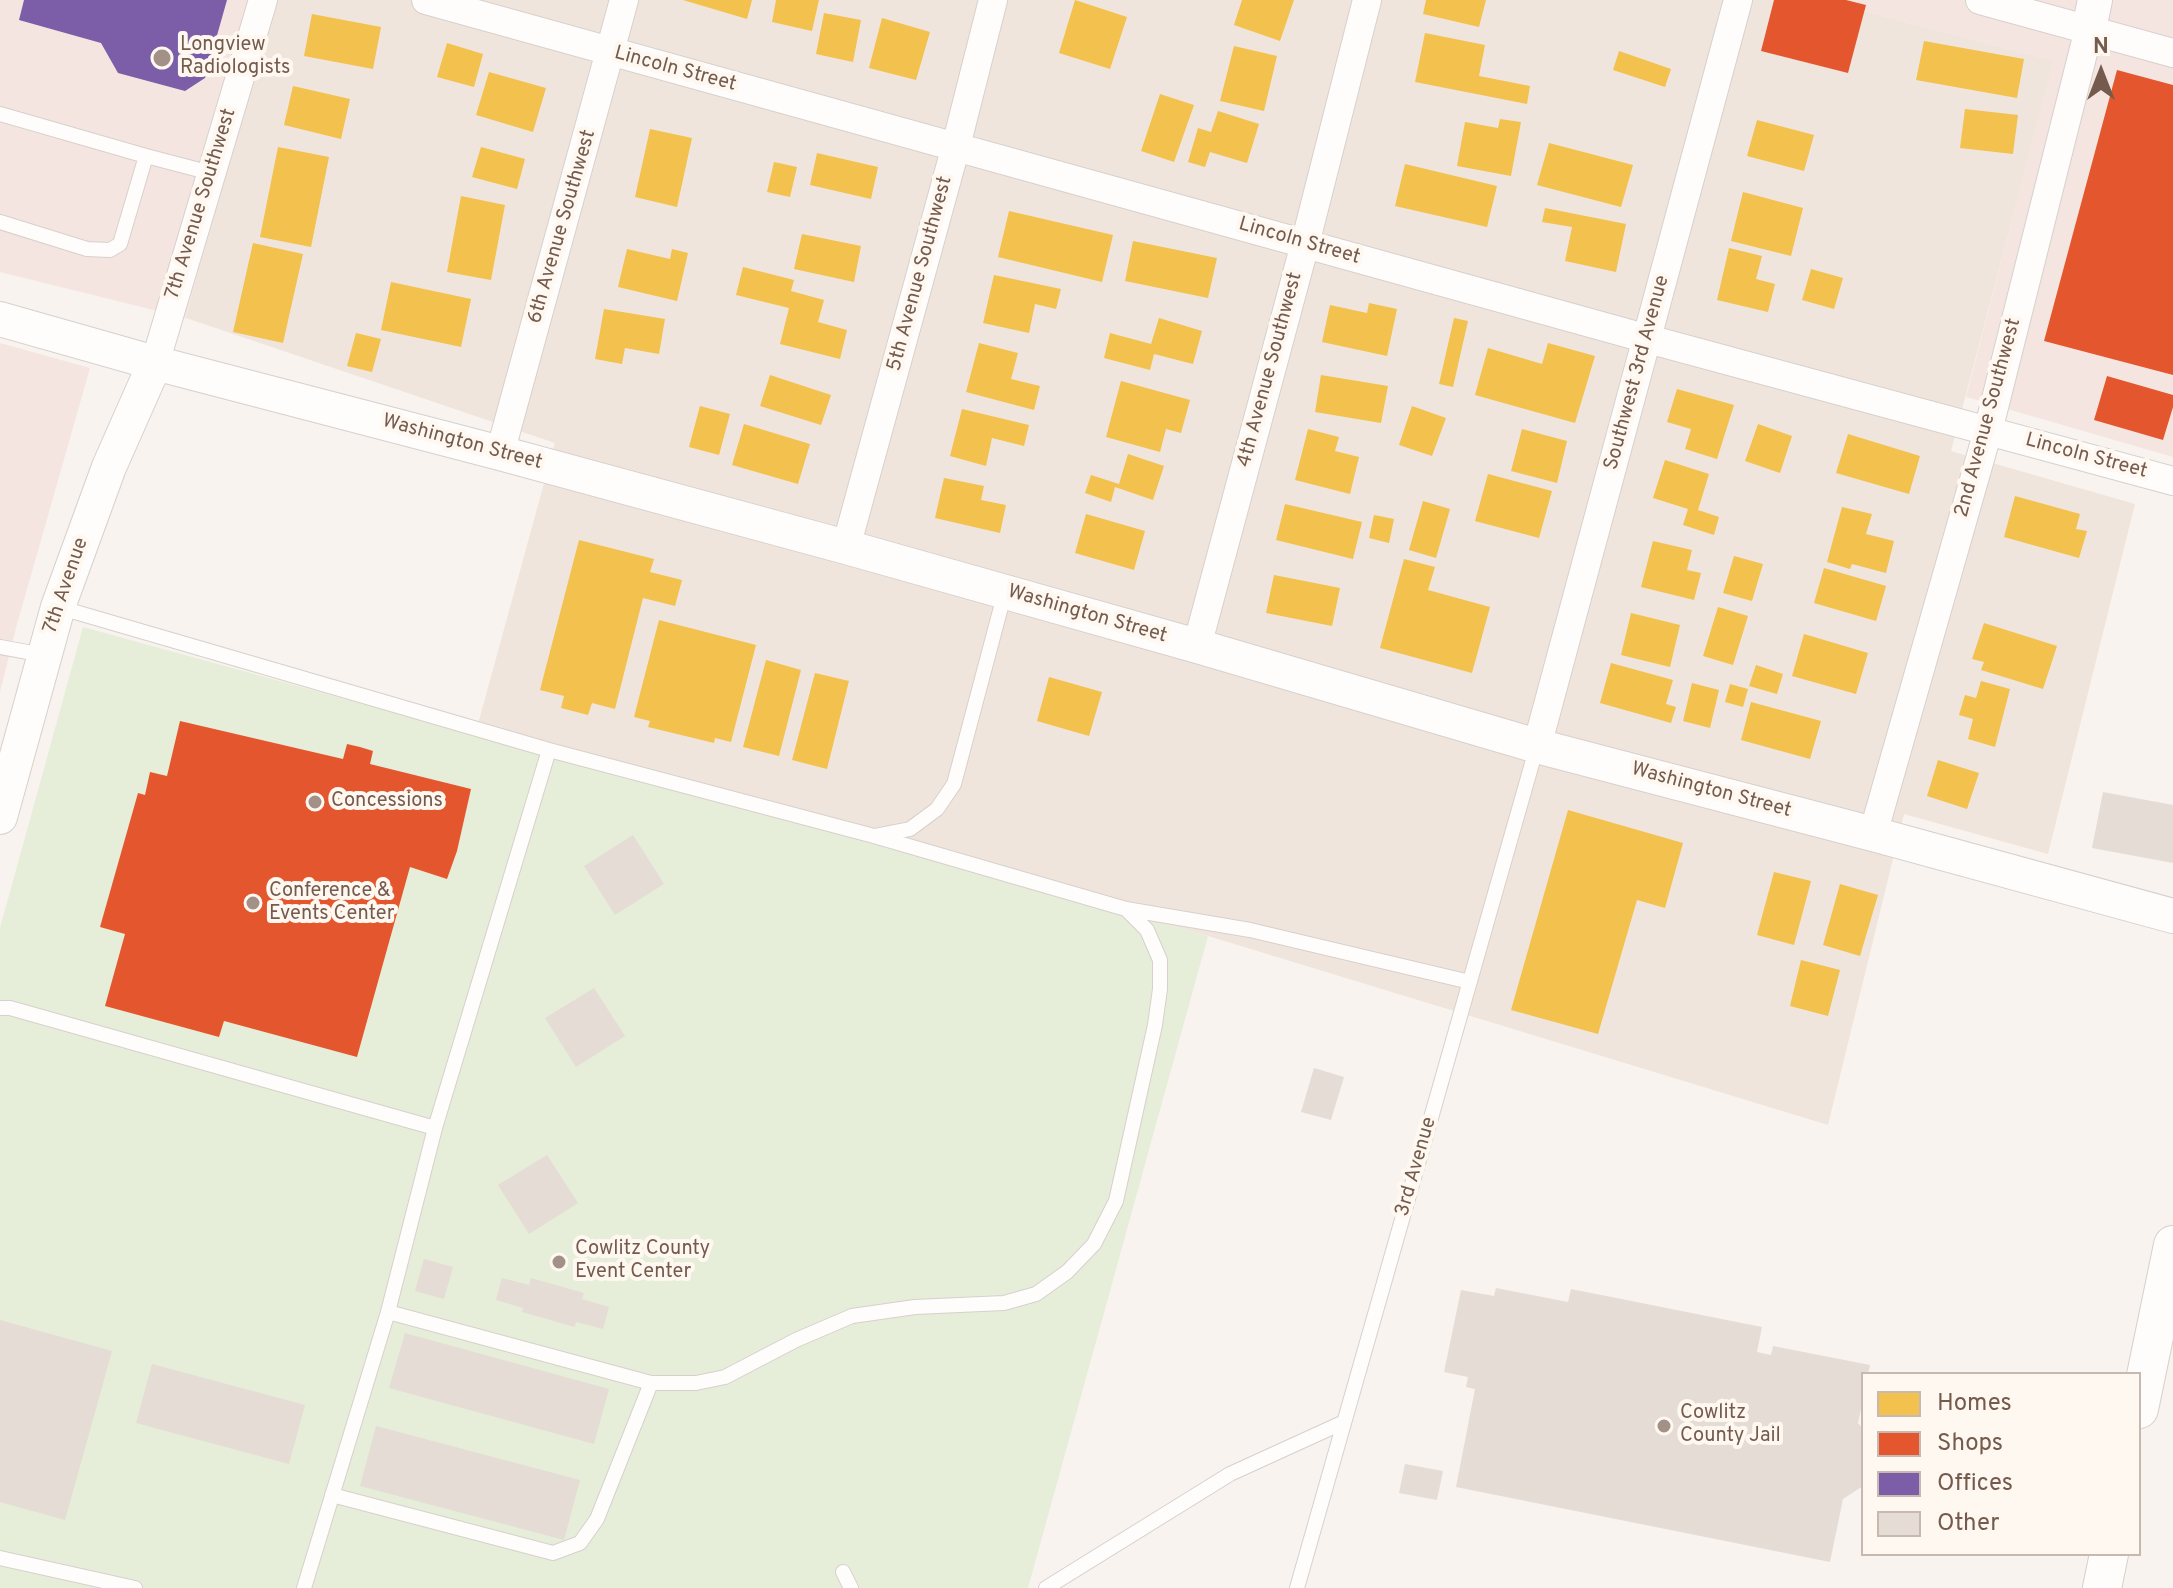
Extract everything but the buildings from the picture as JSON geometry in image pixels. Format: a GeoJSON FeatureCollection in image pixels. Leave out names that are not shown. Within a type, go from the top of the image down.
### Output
{"type":"FeatureCollection","features":[{"type":"Feature","properties":{"kind":"main road"},"geometry":{"type":"LineString","coordinates":[[2141,1399],[2173,1245]]}},
{"type":"Feature","properties":{"kind":"main road"},"geometry":{"type":"LineString","coordinates":[[2102,1588],[2109,1556]]}},
{"type":"Feature","properties":{"kind":"street","name":"7th Avenue Southwest"},"geometry":{"type":"LineString","coordinates":[[155,363],[263,0]]}},
{"type":"Feature","properties":{"kind":"street","name":"Lincoln Street"},"geometry":{"type":"LineString","coordinates":[[426,0],[1648,339],[2173,481]]}},
{"type":"Feature","properties":{"kind":"street","name":"6th Avenue Southwest"},"geometry":{"type":"LineString","coordinates":[[500,453],[624,0]]}},
{"type":"Feature","properties":{"kind":"street","name":"5th Avenue Southwest"},"geometry":{"type":"LineString","coordinates":[[846,547],[993,0]]}},
{"type":"Feature","properties":{"kind":"street","name":"4th Avenue Southwest"},"geometry":{"type":"LineString","coordinates":[[1197,646],[1367,0]]}},
{"type":"Feature","properties":{"kind":"street","name":"Southwest 3rd Avenue"},"geometry":{"type":"LineString","coordinates":[[1537,746],[1738,0]]}},
{"type":"Feature","properties":{"kind":"street"},"geometry":{"type":"LineString","coordinates":[[1980,0],[2092,15],[2173,53]]}},
{"type":"Feature","properties":{"kind":"street","name":"2nd Avenue Southwest"},"geometry":{"type":"LineString","coordinates":[[1873,834],[1988,431],[2092,15]]}},
{"type":"Feature","properties":{"kind":"street","name":"Washington Street"},"geometry":{"type":"LineString","coordinates":[[0,319],[846,547],[1537,746],[2173,916]]}},
{"type":"Feature","properties":{"kind":"street","name":"7th Avenue"},"geometry":{"type":"LineString","coordinates":[[0,817],[58,607],[109,467],[155,363]]}},
{"type":"Feature","properties":{"kind":"lane"},"geometry":{"type":"LineString","coordinates":[[0,114],[211,173]]}},
{"type":"Feature","properties":{"kind":"lane"},"geometry":{"type":"LineString","coordinates":[[0,222],[87,249],[110,250],[120,244],[146,156]]}},
{"type":"Feature","properties":{"kind":"lane"},"geometry":{"type":"LineString","coordinates":[[874,836],[910,829],[937,809],[954,784],[1005,592]]}},
{"type":"Feature","properties":{"kind":"lane"},"geometry":{"type":"LineString","coordinates":[[58,607],[549,750],[874,836],[1126,909],[1250,930],[1470,982]]}},
{"type":"Feature","properties":{"kind":"lane"},"geometry":{"type":"LineString","coordinates":[[0,647],[45,655]]}},
{"type":"Feature","properties":{"kind":"lane","name":"3rd Avenue"},"geometry":{"type":"LineString","coordinates":[[1297,1588],[1537,746]]}},
{"type":"Feature","properties":{"kind":"lane"},"geometry":{"type":"LineString","coordinates":[[304,1588],[388,1312],[435,1128],[549,750]]}},
{"type":"Feature","properties":{"kind":"lane"},"geometry":{"type":"LineString","coordinates":[[388,1312],[651,1383],[696,1383],[725,1377],[796,1340],[852,1316],[915,1307],[1004,1303],[1036,1294],[1067,1272],[1094,1244],[1116,1201],[1155,1025],[1160,989],[1160,960],[1147,930],[1126,909]]}},
{"type":"Feature","properties":{"kind":"lane"},"geometry":{"type":"LineString","coordinates":[[0,1008],[435,1128]]}},
{"type":"Feature","properties":{"kind":"lane"},"geometry":{"type":"LineString","coordinates":[[332,1495],[553,1553],[580,1543],[597,1519],[651,1383]]}},
{"type":"Feature","properties":{"kind":"lane"},"geometry":{"type":"LineString","coordinates":[[1046,1588],[1230,1474],[1344,1422]]}},
{"type":"Feature","properties":{"kind":"lane"},"geometry":{"type":"LineString","coordinates":[[0,1558],[135,1588]]}},
{"type":"Feature","properties":{"kind":"lane"},"geometry":{"type":"LineString","coordinates":[[843,1572],[851,1588]]}},
{"type":"Feature","properties":{"kind":"shaded area"},"geometry":{"type":"Polygon","coordinates":[[[0,0],[266,0],[186,318],[0,272],[0,0]]]}},
{"type":"Feature","properties":{"kind":"shaded area"},"geometry":{"type":"Polygon","coordinates":[[[266,0],[1822,0],[2054,61],[1951,451],[2135,504],[2048,854],[1904,814],[1828,1125],[1208,936],[475,735],[555,443],[186,318],[266,0]]]}},
{"type":"Feature","properties":{"kind":"shaded area"},"geometry":{"type":"Polygon","coordinates":[[[1822,0],[2173,0],[2173,457],[1966,397],[2053,61],[1822,0]]]}},
{"type":"Feature","properties":{"kind":"shaded area"},"geometry":{"type":"Polygon","coordinates":[[[0,343],[90,368],[0,692],[0,343]]]}},
{"type":"Feature","properties":{"kind":"green space","name":"Cowlitz County Event Center"},"geometry":{"type":"Polygon","coordinates":[[[83,627],[1208,936],[1028,1588],[0,1588],[0,928],[83,627]]]}},
{"type":"Feature","properties":{"kind":"place","name":"Longview Radiologists"},"geometry":{"type":"Point","coordinates":[162,58]}},
{"type":"Feature","properties":{"kind":"place","name":"Concessions"},"geometry":{"type":"Point","coordinates":[315,802]}},
{"type":"Feature","properties":{"kind":"place","name":"Conference & Events Center"},"geometry":{"type":"Point","coordinates":[253,903]}},
{"type":"Feature","properties":{"kind":"place","name":"Cowlitz County Event Center"},"geometry":{"type":"Point","coordinates":[559,1262]}},
{"type":"Feature","properties":{"kind":"place","name":"Cowlitz County Jail"},"geometry":{"type":"Point","coordinates":[1664,1426]}}]}
